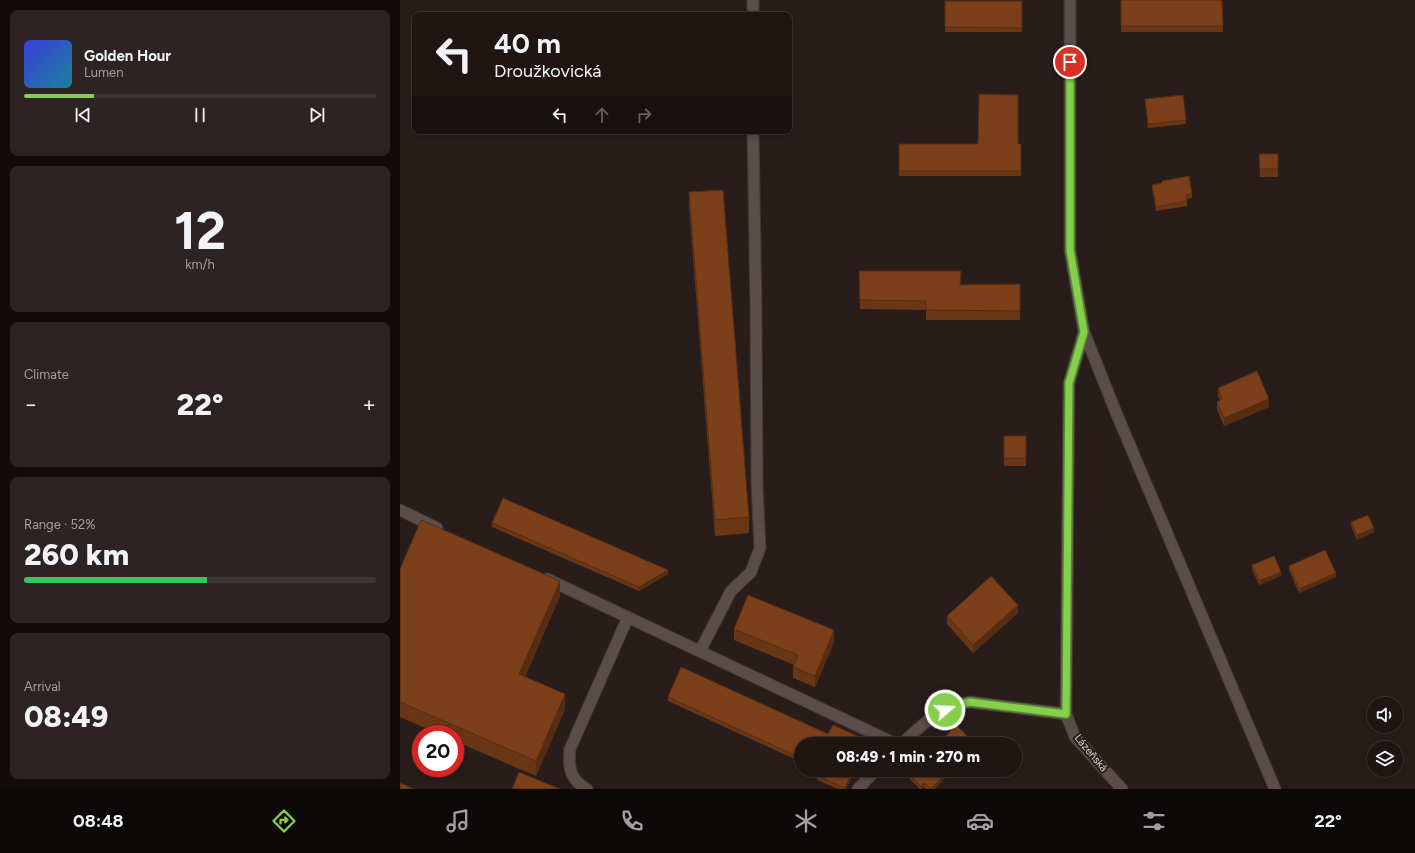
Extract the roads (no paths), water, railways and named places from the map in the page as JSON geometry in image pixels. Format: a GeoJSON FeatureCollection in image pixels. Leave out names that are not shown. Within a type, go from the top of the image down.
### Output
{"type":"FeatureCollection","features":[{"type":"Feature","properties":{"kind":"street"},"geometry":{"type":"LineString","coordinates":[[753,0],[753,12]]}},
{"type":"Feature","properties":{"kind":"street"},"geometry":{"type":"LineString","coordinates":[[1070,0],[1070,250],[1084,332],[1115,410],[1275,789]]}},
{"type":"Feature","properties":{"kind":"street"},"geometry":{"type":"LineString","coordinates":[[700,650],[731,591],[751,572],[760,548],[757,485],[753,134]]}},
{"type":"Feature","properties":{"kind":"street"},"geometry":{"type":"LineString","coordinates":[[909,737],[935,714],[955,705],[970,702],[1066,714],[1069,383],[1084,332]]}},
{"type":"Feature","properties":{"kind":"street"},"geometry":{"type":"LineString","coordinates":[[400,510],[450,534]]}},
{"type":"Feature","properties":{"kind":"street"},"geometry":{"type":"LineString","coordinates":[[535,574],[700,650],[881,737]]}},
{"type":"Feature","properties":{"kind":"street"},"geometry":{"type":"LineString","coordinates":[[588,789],[573,777],[569,763],[570,749],[628,617]]}},
{"type":"Feature","properties":{"kind":"street","name":"Lázeňská"},"geometry":{"type":"LineString","coordinates":[[1066,714],[1075,737],[1122,789]]}},
{"type":"Feature","properties":{"kind":"street"},"geometry":{"type":"LineString","coordinates":[[858,789],[869,777]]}}]}
